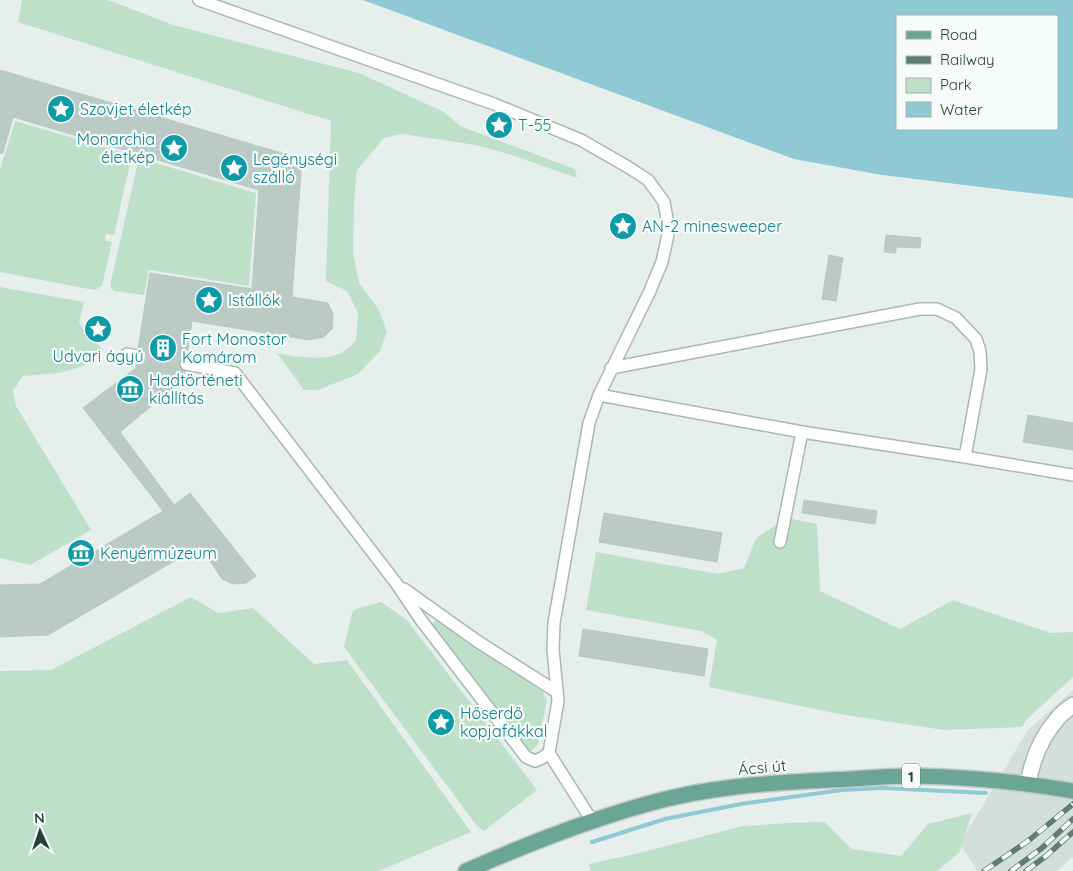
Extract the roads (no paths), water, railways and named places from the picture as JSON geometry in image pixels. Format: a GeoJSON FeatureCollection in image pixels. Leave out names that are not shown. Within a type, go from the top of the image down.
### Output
{"type":"FeatureCollection","features":[{"type":"Feature","properties":{"kind":"main road","name":"Ácsi út"},"geometry":{"type":"LineString","coordinates":[[466,871],[513,850],[592,821],[649,803],[707,791],[794,782],[913,776],[1028,784],[1073,792]]}},
{"type":"Feature","properties":{"kind":"street"},"geometry":{"type":"LineString","coordinates":[[199,0],[503,108],[581,140],[648,180],[664,202],[670,230],[662,262],[649,293],[611,368],[589,423],[554,623],[553,650],[558,702],[549,753],[592,821]]}},
{"type":"Feature","properties":{"kind":"street"},"geometry":{"type":"LineString","coordinates":[[611,368],[910,311],[937,309],[956,318],[976,339],[980,351],[981,369],[965,457]]}},
{"type":"Feature","properties":{"kind":"street"},"geometry":{"type":"LineString","coordinates":[[186,364],[235,373],[526,757],[535,761],[549,753]]}},
{"type":"Feature","properties":{"kind":"street"},"geometry":{"type":"LineString","coordinates":[[599,395],[802,432],[1073,475]]}},
{"type":"Feature","properties":{"kind":"street"},"geometry":{"type":"LineString","coordinates":[[780,542],[802,432]]}},
{"type":"Feature","properties":{"kind":"street"},"geometry":{"type":"LineString","coordinates":[[396,584],[477,641],[557,692]]}},
{"type":"Feature","properties":{"kind":"street"},"geometry":{"type":"LineString","coordinates":[[429,630],[431,619],[440,614]]}},
{"type":"Feature","properties":{"kind":"street"},"geometry":{"type":"LineString","coordinates":[[1028,784],[1030,771],[1038,748],[1058,718],[1073,705]]}},
{"type":"Feature","properties":{"kind":"water"},"geometry":{"type":"Polygon","coordinates":[[[363,0],[1073,0],[1073,198],[882,175],[794,159],[363,0]]]}},
{"type":"Feature","properties":{"kind":"waterway"},"geometry":{"type":"LineString","coordinates":[[592,842],[665,819],[741,804],[842,790],[882,788],[986,793]]}},
{"type":"Feature","properties":{"kind":"tunnel"},"geometry":{"type":"LineString","coordinates":[[137,356],[186,364]]}},
{"type":"Feature","properties":{"kind":"railway"},"geometry":{"type":"LineString","coordinates":[[984,871],[1028,841],[1073,804]]}},
{"type":"Feature","properties":{"kind":"railway"},"geometry":{"type":"LineString","coordinates":[[1011,871],[1042,848],[1073,819]]}},
{"type":"Feature","properties":{"kind":"railway"},"geometry":{"type":"LineString","coordinates":[[1026,871],[1073,832]]}},
{"type":"Feature","properties":{"kind":"place","name":"Szovjet életkép"},"geometry":{"type":"Point","coordinates":[61,109]}},
{"type":"Feature","properties":{"kind":"place","name":"T-55"},"geometry":{"type":"Point","coordinates":[499,125]}},
{"type":"Feature","properties":{"kind":"place","name":"Monarchia életkép"},"geometry":{"type":"Point","coordinates":[174,148]}},
{"type":"Feature","properties":{"kind":"place","name":"Legénységi szálló"},"geometry":{"type":"Point","coordinates":[234,168]}},
{"type":"Feature","properties":{"kind":"place","name":"AN-2 minesweeper"},"geometry":{"type":"Point","coordinates":[623,226]}},
{"type":"Feature","properties":{"kind":"place","name":"Istállók"},"geometry":{"type":"Point","coordinates":[209,300]}},
{"type":"Feature","properties":{"kind":"place","name":"Udvari ágyú"},"geometry":{"type":"Point","coordinates":[98,329]}},
{"type":"Feature","properties":{"kind":"place","name":"Fort Monostor Komárom"},"geometry":{"type":"Point","coordinates":[163,348]}},
{"type":"Feature","properties":{"kind":"place","name":"Hadtörténeti kiállítás"},"geometry":{"type":"Point","coordinates":[130,389]}},
{"type":"Feature","properties":{"kind":"place","name":"Kenyérmúzeum"},"geometry":{"type":"Point","coordinates":[81,553]}},
{"type":"Feature","properties":{"kind":"place","name":"Hőserdő kopjafákkal"},"geometry":{"type":"Point","coordinates":[441,722]}}]}
